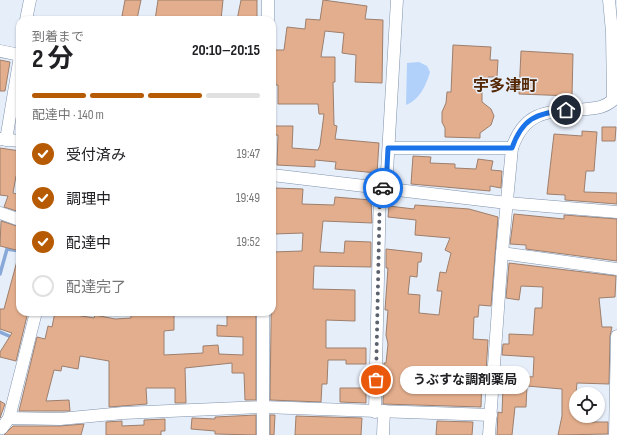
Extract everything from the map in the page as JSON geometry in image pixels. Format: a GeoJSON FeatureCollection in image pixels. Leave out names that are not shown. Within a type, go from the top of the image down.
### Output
{"type":"FeatureCollection","features":[{"type":"Feature","properties":{"kind":"street"},"geometry":{"type":"LineString","coordinates":[[27,16],[30,0]]}},
{"type":"Feature","properties":{"kind":"street"},"geometry":{"type":"LineString","coordinates":[[268,0],[268,16]]}},
{"type":"Feature","properties":{"kind":"street"},"geometry":{"type":"LineString","coordinates":[[383,435],[380,412],[383,188],[388,148],[396,0]]}},
{"type":"Feature","properties":{"kind":"street"},"geometry":{"type":"LineString","coordinates":[[489,435],[502,253],[512,148],[517,132],[527,122],[540,114],[603,107],[615,103],[609,0]]}},
{"type":"Feature","properties":{"kind":"street"},"geometry":{"type":"LineString","coordinates":[[0,51],[16,55]]}},
{"type":"Feature","properties":{"kind":"street"},"geometry":{"type":"LineString","coordinates":[[16,76],[3,139],[16,141]]}},
{"type":"Feature","properties":{"kind":"street"},"geometry":{"type":"LineString","coordinates":[[388,148],[512,148]]}},
{"type":"Feature","properties":{"kind":"street"},"geometry":{"type":"LineString","coordinates":[[276,175],[507,203],[617,212]]}},
{"type":"Feature","properties":{"kind":"street"},"geometry":{"type":"LineString","coordinates":[[0,214],[16,219]]}},
{"type":"Feature","properties":{"kind":"street"},"geometry":{"type":"LineString","coordinates":[[502,253],[617,270]]}},
{"type":"Feature","properties":{"kind":"street"},"geometry":{"type":"LineString","coordinates":[[4,430],[9,418],[35,316]]}},
{"type":"Feature","properties":{"kind":"street"},"geometry":{"type":"LineString","coordinates":[[263,435],[264,316]]}},
{"type":"Feature","properties":{"kind":"street"},"geometry":{"type":"LineString","coordinates":[[615,435],[617,336]]}},
{"type":"Feature","properties":{"kind":"street"},"geometry":{"type":"LineString","coordinates":[[9,418],[60,419],[123,413],[263,407],[491,415]]}},
{"type":"Feature","properties":{"kind":"shaded area"},"geometry":{"type":"Polygon","coordinates":[[[419,62],[427,66],[430,72],[421,92],[415,100],[406,105],[407,63],[419,62]]]}},
{"type":"Feature","properties":{"kind":"building"},"geometry":{"type":"Polygon","coordinates":[[[125,0],[141,0],[138,16],[122,16],[125,0]]]}},
{"type":"Feature","properties":{"kind":"building"},"geometry":{"type":"Polygon","coordinates":[[[158,0],[223,0],[221,16],[156,16],[158,0]]]}},
{"type":"Feature","properties":{"kind":"building"},"geometry":{"type":"Polygon","coordinates":[[[241,0],[257,0],[257,16],[238,16],[241,0]]]}},
{"type":"Feature","properties":{"kind":"building"},"geometry":{"type":"Polygon","coordinates":[[[323,0],[367,6],[365,19],[383,20],[382,83],[355,82],[356,55],[342,53],[344,33],[325,31],[321,57],[335,57],[335,82],[333,82],[334,125],[337,126],[335,139],[379,143],[377,173],[335,169],[336,162],[315,160],[315,167],[277,165],[278,135],[276,135],[276,126],[293,126],[292,148],[318,150],[320,145],[324,114],[319,114],[318,104],[278,104],[278,85],[276,85],[276,50],[284,50],[287,27],[305,29],[306,19],[320,20],[323,0]]]}},
{"type":"Feature","properties":{"kind":"building"},"geometry":{"type":"Polygon","coordinates":[[[453,45],[491,47],[490,60],[498,60],[497,77],[488,77],[488,84],[482,83],[482,102],[491,109],[494,116],[491,125],[480,133],[480,138],[445,137],[442,112],[446,103],[447,92],[451,92],[453,45]]]}},
{"type":"Feature","properties":{"kind":"building"},"geometry":{"type":"Polygon","coordinates":[[[521,51],[573,54],[572,96],[519,94],[521,51]]]}},
{"type":"Feature","properties":{"kind":"building"},"geometry":{"type":"Polygon","coordinates":[[[0,60],[10,62],[5,91],[0,91],[0,60]]]}},
{"type":"Feature","properties":{"kind":"building"},"geometry":{"type":"Polygon","coordinates":[[[602,127],[616,127],[615,141],[602,141],[602,127]]]}},
{"type":"Feature","properties":{"kind":"building"},"geometry":{"type":"Polygon","coordinates":[[[582,131],[597,132],[594,171],[586,171],[584,192],[617,193],[617,204],[565,200],[565,195],[547,194],[554,134],[582,136],[582,131]]]}},
{"type":"Feature","properties":{"kind":"building"},"geometry":{"type":"Polygon","coordinates":[[[0,148],[16,150],[16,176],[13,193],[16,194],[16,211],[4,207],[8,196],[0,195],[0,148]]]}},
{"type":"Feature","properties":{"kind":"building"},"geometry":{"type":"Polygon","coordinates":[[[413,156],[431,157],[430,163],[455,164],[455,168],[476,169],[478,159],[493,161],[491,170],[502,171],[501,188],[490,186],[490,191],[411,184],[413,156]]]}},
{"type":"Feature","properties":{"kind":"building"},"geometry":{"type":"Polygon","coordinates":[[[276,188],[303,189],[302,204],[334,205],[335,197],[371,200],[372,223],[323,221],[320,252],[344,253],[345,241],[371,242],[371,267],[314,266],[313,289],[355,290],[355,321],[326,320],[326,348],[366,348],[366,364],[346,364],[346,360],[328,360],[327,384],[322,384],[321,402],[270,400],[271,316],[276,316],[276,252],[302,251],[303,233],[276,234],[276,188]]]}},
{"type":"Feature","properties":{"kind":"building"},"geometry":{"type":"Polygon","coordinates":[[[415,205],[469,209],[498,217],[491,306],[479,305],[478,317],[474,317],[473,339],[488,340],[486,372],[482,372],[481,407],[383,404],[384,363],[386,363],[388,344],[386,335],[388,310],[385,310],[388,268],[386,268],[386,249],[422,253],[421,262],[418,262],[417,277],[410,276],[408,294],[420,295],[419,313],[439,315],[442,291],[437,291],[440,272],[446,273],[451,253],[445,250],[450,238],[415,235],[416,220],[388,217],[389,206],[414,209],[415,205]]]}},
{"type":"Feature","properties":{"kind":"building"},"geometry":{"type":"Polygon","coordinates":[[[514,214],[564,219],[564,215],[617,219],[617,261],[526,249],[526,245],[510,244],[514,214]]]}},
{"type":"Feature","properties":{"kind":"building"},"geometry":{"type":"Polygon","coordinates":[[[1,221],[16,226],[16,250],[0,246],[1,221]]]}},
{"type":"Feature","properties":{"kind":"building"},"geometry":{"type":"Polygon","coordinates":[[[509,263],[616,276],[615,297],[599,298],[602,327],[612,327],[610,336],[609,384],[577,383],[577,387],[569,387],[569,423],[608,422],[608,434],[558,435],[562,416],[562,389],[527,386],[526,407],[515,407],[512,435],[497,435],[498,412],[502,413],[503,387],[500,387],[502,374],[533,377],[534,357],[502,355],[503,344],[509,344],[509,334],[533,335],[535,308],[542,308],[543,287],[521,286],[519,300],[506,298],[509,263]]]}},
{"type":"Feature","properties":{"kind":"building"},"geometry":{"type":"Polygon","coordinates":[[[16,265],[16,316],[27,316],[16,361],[0,357],[0,352],[12,333],[0,329],[0,309],[4,309],[16,265]]]}},
{"type":"Feature","properties":{"kind":"building"},"geometry":{"type":"Polygon","coordinates":[[[54,316],[82,316],[94,318],[95,316],[100,316],[115,319],[131,318],[131,316],[174,316],[174,330],[164,331],[164,355],[203,353],[203,346],[218,345],[219,354],[243,355],[243,337],[217,336],[217,325],[227,326],[227,316],[256,316],[256,400],[245,400],[244,373],[232,373],[232,363],[185,368],[186,403],[175,403],[175,388],[146,388],[147,404],[109,407],[109,361],[80,356],[78,369],[62,366],[61,371],[54,370],[46,401],[69,400],[70,411],[19,411],[37,337],[45,339],[48,326],[52,327],[54,316]]]}},
{"type":"Feature","properties":{"kind":"building"},"geometry":{"type":"Polygon","coordinates":[[[340,388],[366,388],[366,403],[340,402],[340,388]]]}},
{"type":"Feature","properties":{"kind":"building"},"geometry":{"type":"Polygon","coordinates":[[[0,401],[5,404],[0,418],[0,401]]]}},
{"type":"Feature","properties":{"kind":"building"},"geometry":{"type":"Polygon","coordinates":[[[256,415],[256,435],[215,434],[215,431],[191,429],[192,418],[215,419],[215,417],[256,415]]]}},
{"type":"Feature","properties":{"kind":"building"},"geometry":{"type":"Polygon","coordinates":[[[270,415],[275,415],[274,435],[270,435],[270,415]]]}},
{"type":"Feature","properties":{"kind":"building"},"geometry":{"type":"Polygon","coordinates":[[[296,416],[362,418],[361,435],[295,435],[296,416]]]}},
{"type":"Feature","properties":{"kind":"building"},"geometry":{"type":"Polygon","coordinates":[[[165,419],[165,431],[161,431],[161,435],[106,435],[106,422],[122,421],[122,426],[144,425],[144,420],[165,419]]]}},
{"type":"Feature","properties":{"kind":"building"},"geometry":{"type":"Polygon","coordinates":[[[437,421],[473,422],[472,435],[436,435],[437,421]]]}},
{"type":"Feature","properties":{"kind":"building"},"geometry":{"type":"Polygon","coordinates":[[[84,424],[81,435],[4,435],[13,426],[60,426],[84,424]]]}},
{"type":"Feature","properties":{"kind":"waterway"},"geometry":{"type":"LineString","coordinates":[[0,274],[7,249],[16,250]]}},
{"type":"Feature","properties":{"kind":"waterway"},"geometry":{"type":"LineString","coordinates":[[0,332],[9,336]]}},
{"type":"Feature","properties":{"kind":"way so far"},"geometry":{"type":"LineString","coordinates":[[376,380],[380,188],[383,188]]}},
{"type":"Feature","properties":{"kind":"place","name":"うぶすな調剤薬局"},"geometry":{"type":"Point","coordinates":[376,380]}},
{"type":"Feature","properties":{"kind":"district","name":"宇多津町"},"geometry":{"type":"Point","coordinates":[505,86]}},
{"type":"Feature","properties":{"kind":"route"},"geometry":{"type":"LineString","coordinates":[[383,188],[386,188],[388,148],[512,148],[517,132],[527,122],[540,114],[566,110]]}}]}
